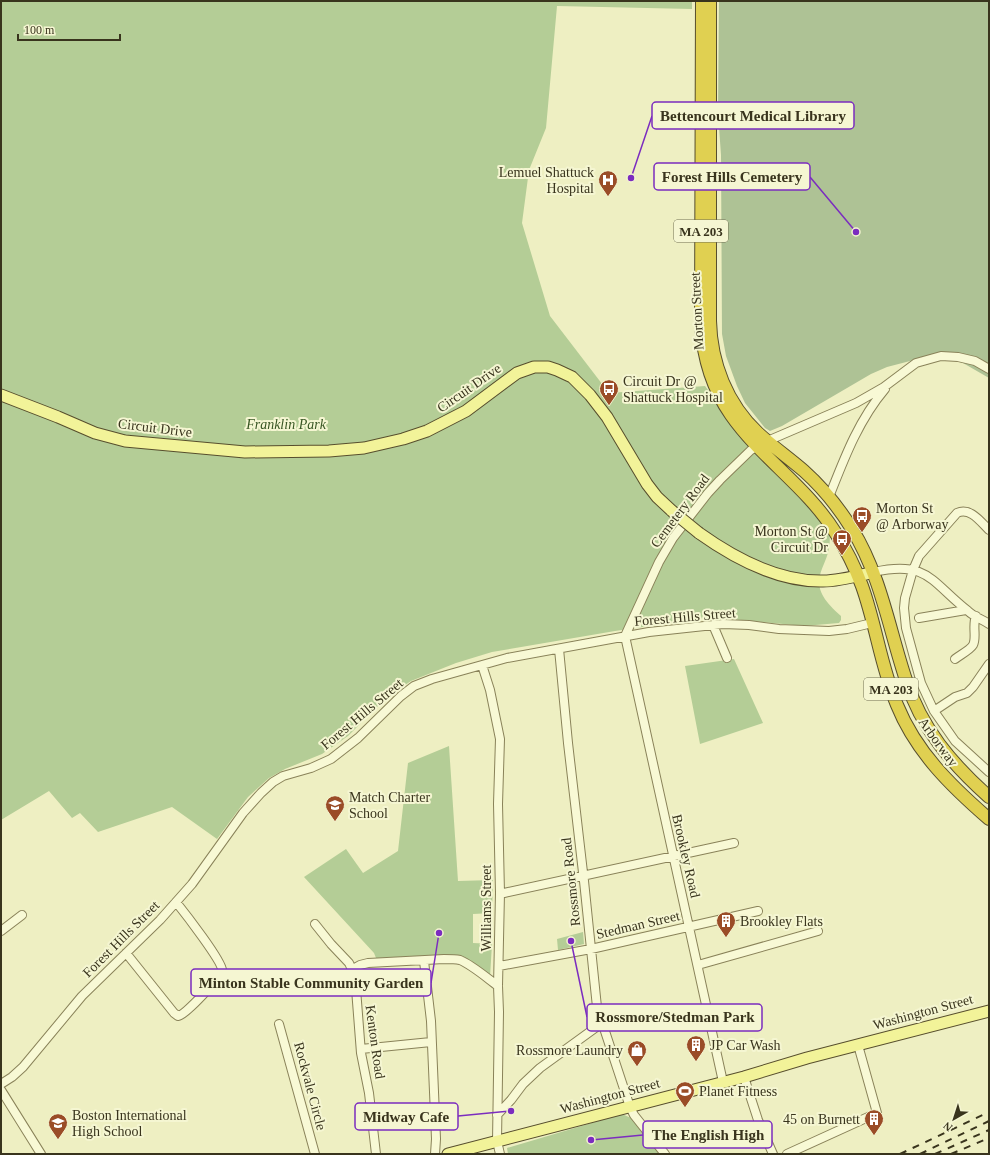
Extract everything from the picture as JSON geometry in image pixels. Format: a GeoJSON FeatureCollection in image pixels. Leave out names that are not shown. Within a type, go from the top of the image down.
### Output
{"type":"FeatureCollection","features":[{"type":"Feature","properties":{"kind":"highway","name":"Morton Street"},"geometry":{"type":"LineString","coordinates":[[702,1],[701,324],[707,366],[721,399],[737,423],[762,443],[805,472],[829,497],[856,535],[874,572]]}},
{"type":"Feature","properties":{"kind":"highway","name":"Morton Street"},"geometry":{"type":"LineString","coordinates":[[710,1],[711,342],[719,372],[731,399],[762,443],[824,515],[843,544],[858,576]]}},
{"type":"Feature","properties":{"kind":"highway","name":"Arborway"},"geometry":{"type":"LineString","coordinates":[[874,572],[882,593],[906,681],[921,715],[933,737],[946,754],[963,773],[989,797]]}},
{"type":"Feature","properties":{"kind":"highway","name":"Arborway"},"geometry":{"type":"LineString","coordinates":[[858,576],[893,696],[903,718],[914,738],[932,764],[989,819]]}},
{"type":"Feature","properties":{"kind":"main road","name":"Circuit Drive"},"geometry":{"type":"LineString","coordinates":[[1,395],[58,417],[95,434],[125,441],[246,452],[329,451],[368,447],[428,432],[466,411],[517,373],[534,367],[548,367],[572,377],[590,395],[603,412],[647,484],[657,496],[672,511],[722,548],[746,561],[788,577],[805,580],[823,581],[874,572]]}},
{"type":"Feature","properties":{"kind":"main road","name":"Washington Street"},"geometry":{"type":"LineString","coordinates":[[448,1154],[989,1011]]}},
{"type":"Feature","properties":{"kind":"street"},"geometry":{"type":"LineString","coordinates":[[829,497],[856,433],[872,405],[894,380],[916,363],[941,356],[958,356],[975,361],[989,369]]}},
{"type":"Feature","properties":{"kind":"street","name":"Cemetery Road"},"geometry":{"type":"LineString","coordinates":[[625,636],[659,562],[671,541],[713,487],[748,452],[762,443],[851,405],[876,392],[894,380]]}},
{"type":"Feature","properties":{"kind":"street","name":"Arborway"},"geometry":{"type":"LineString","coordinates":[[989,530],[972,514],[961,511],[957,513],[922,552],[913,570],[904,608],[906,628],[921,683],[934,711],[955,741],[989,772]]}},
{"type":"Feature","properties":{"kind":"street"},"geometry":{"type":"LineString","coordinates":[[874,572],[894,569],[913,570],[929,577],[966,610],[989,624]]}},
{"type":"Feature","properties":{"kind":"street"},"geometry":{"type":"LineString","coordinates":[[919,618],[966,610]]}},
{"type":"Feature","properties":{"kind":"street"},"geometry":{"type":"LineString","coordinates":[[955,659],[971,648],[974,644],[974,622],[976,616]]}},
{"type":"Feature","properties":{"kind":"street","name":"Forest Hills Street"},"geometry":{"type":"LineString","coordinates":[[1,1084],[23,1067],[82,996],[160,920],[192,884],[243,813],[273,782],[283,776],[311,768],[331,759],[358,738],[401,696],[414,686],[432,679],[507,658],[625,636],[713,625],[749,625],[779,629],[829,631],[847,629],[872,623]]}},
{"type":"Feature","properties":{"kind":"street"},"geometry":{"type":"LineString","coordinates":[[713,625],[727,658]]}},
{"type":"Feature","properties":{"kind":"street","name":"Brookley Road"},"geometry":{"type":"LineString","coordinates":[[625,636],[723,1082]]}},
{"type":"Feature","properties":{"kind":"street","name":"Rossmore Road"},"geometry":{"type":"LineString","coordinates":[[559,649],[597,1007],[630,1107],[634,1115],[665,1154]]}},
{"type":"Feature","properties":{"kind":"street","name":"Williams Street"},"geometry":{"type":"LineString","coordinates":[[482,664],[490,690],[500,738],[498,804],[500,893],[497,1115],[497,1141],[500,1154]]}},
{"type":"Feature","properties":{"kind":"street"},"geometry":{"type":"LineString","coordinates":[[934,711],[955,697],[967,693],[989,664]]}},
{"type":"Feature","properties":{"kind":"street"},"geometry":{"type":"LineString","coordinates":[[500,893],[734,843]]}},
{"type":"Feature","properties":{"kind":"street"},"geometry":{"type":"LineString","coordinates":[[126,953],[178,1016],[188,1010],[221,976],[223,971],[214,954],[176,902]]}},
{"type":"Feature","properties":{"kind":"street","name":"Stedman Street"},"geometry":{"type":"LineString","coordinates":[[499,966],[591,949],[758,911]]}},
{"type":"Feature","properties":{"kind":"street"},"geometry":{"type":"LineString","coordinates":[[1,931],[22,915]]}},
{"type":"Feature","properties":{"kind":"street"},"geometry":{"type":"LineString","coordinates":[[315,924],[353,969],[368,963],[444,959],[460,960],[498,986]]}},
{"type":"Feature","properties":{"kind":"street"},"geometry":{"type":"LineString","coordinates":[[698,966],[818,931]]}},
{"type":"Feature","properties":{"kind":"street"},"geometry":{"type":"LineString","coordinates":[[424,961],[431,1021],[436,1139],[435,1154]]}},
{"type":"Feature","properties":{"kind":"street","name":"Kenton Road"},"geometry":{"type":"LineString","coordinates":[[353,969],[355,976],[358,1027],[369,1093],[376,1154]]}},
{"type":"Feature","properties":{"kind":"street"},"geometry":{"type":"LineString","coordinates":[[497,1115],[523,1084],[540,1068],[602,1023]]}},
{"type":"Feature","properties":{"kind":"street","name":"Rockvale Circle"},"geometry":{"type":"LineString","coordinates":[[279,1024],[315,1154]]}},
{"type":"Feature","properties":{"kind":"street"},"geometry":{"type":"LineString","coordinates":[[361,1049],[431,1042]]}},
{"type":"Feature","properties":{"kind":"street"},"geometry":{"type":"LineString","coordinates":[[787,1154],[878,1113],[858,1045]]}},
{"type":"Feature","properties":{"kind":"street"},"geometry":{"type":"LineString","coordinates":[[744,1077],[758,1120],[773,1154]]}},
{"type":"Feature","properties":{"kind":"street"},"geometry":{"type":"LineString","coordinates":[[1,1090],[41,1154]]}},
{"type":"Feature","properties":{"kind":"green space","name":"Franklin Park"},"geometry":{"type":"Polygon","coordinates":[[[1,1],[692,1],[692,9],[557,6],[546,128],[529,170],[522,223],[550,316],[609,393],[705,386],[746,440],[828,528],[830,541],[828,553],[819,581],[821,591],[827,602],[841,616],[839,623],[804,626],[711,617],[615,631],[492,652],[456,663],[411,681],[393,693],[378,706],[348,736],[322,754],[285,769],[269,778],[248,797],[217,839],[172,807],[98,832],[80,813],[72,818],[49,791],[1,820],[1,1]]]}},
{"type":"Feature","properties":{"kind":"green space"},"geometry":{"type":"Polygon","coordinates":[[[719,1],[989,1],[989,378],[963,363],[937,354],[887,367],[871,374],[782,426],[770,431],[765,428],[745,403],[726,356],[722,334],[721,155],[718,113],[719,1]]]}},
{"type":"Feature","properties":{"kind":"green space"},"geometry":{"type":"Polygon","coordinates":[[[734,659],[763,723],[700,744],[685,666],[734,659]]]}},
{"type":"Feature","properties":{"kind":"green space"},"geometry":{"type":"Polygon","coordinates":[[[449,746],[458,881],[493,880],[492,913],[473,914],[473,943],[492,944],[490,977],[443,957],[376,958],[374,953],[304,877],[346,849],[363,873],[398,851],[408,763],[449,746]]]}},
{"type":"Feature","properties":{"kind":"green space"},"geometry":{"type":"Polygon","coordinates":[[[583,932],[584,944],[558,950],[557,939],[583,932]]]}},
{"type":"Feature","properties":{"kind":"green space"},"geometry":{"type":"Polygon","coordinates":[[[622,1114],[631,1118],[661,1154],[508,1154],[507,1148],[622,1114]]]}},
{"type":"Feature","properties":{"kind":"railway"},"geometry":{"type":"LineString","coordinates":[[900,1154],[989,1112]]}},
{"type":"Feature","properties":{"kind":"railway"},"geometry":{"type":"LineString","coordinates":[[920,1154],[989,1121]]}},
{"type":"Feature","properties":{"kind":"railway"},"geometry":{"type":"LineString","coordinates":[[935,1154],[989,1130]]}},
{"type":"Feature","properties":{"kind":"railway"},"geometry":{"type":"LineString","coordinates":[[951,1154],[989,1138]]}},
{"type":"Feature","properties":{"kind":"place","name":"Bettencourt Medical Library"},"geometry":{"type":"Point","coordinates":[631,178]}},
{"type":"Feature","properties":{"kind":"place","name":"Lemuel Shattuck Hospital"},"geometry":{"type":"Point","coordinates":[608,197]}},
{"type":"Feature","properties":{"kind":"place","name":"Forest Hills Cemetery"},"geometry":{"type":"Point","coordinates":[856,232]}},
{"type":"Feature","properties":{"kind":"place","name":"Circuit Dr @ Shattuck Hospital"},"geometry":{"type":"Point","coordinates":[609,406]}},
{"type":"Feature","properties":{"kind":"place","name":"Morton St @ Arborway"},"geometry":{"type":"Point","coordinates":[862,533]}},
{"type":"Feature","properties":{"kind":"place","name":"Morton St @ Circuit Dr"},"geometry":{"type":"Point","coordinates":[842,556]}},
{"type":"Feature","properties":{"kind":"place","name":"Match Charter School"},"geometry":{"type":"Point","coordinates":[335,822]}},
{"type":"Feature","properties":{"kind":"place","name":"Minton Stable Community Garden"},"geometry":{"type":"Point","coordinates":[439,933]}},
{"type":"Feature","properties":{"kind":"place","name":"Brookley Flats"},"geometry":{"type":"Point","coordinates":[726,938]}},
{"type":"Feature","properties":{"kind":"place","name":"Rossmore/Stedman Park"},"geometry":{"type":"Point","coordinates":[571,941]}},
{"type":"Feature","properties":{"kind":"place","name":"JP Car Wash"},"geometry":{"type":"Point","coordinates":[696,1062]}},
{"type":"Feature","properties":{"kind":"place","name":"Rossmore Laundry"},"geometry":{"type":"Point","coordinates":[637,1067]}},
{"type":"Feature","properties":{"kind":"place","name":"Planet Fitness"},"geometry":{"type":"Point","coordinates":[685,1108]}},
{"type":"Feature","properties":{"kind":"place","name":"Midway Cafe"},"geometry":{"type":"Point","coordinates":[511,1111]}},
{"type":"Feature","properties":{"kind":"place","name":"45 on Burnett"},"geometry":{"type":"Point","coordinates":[874,1136]}},
{"type":"Feature","properties":{"kind":"place","name":"Boston International High School"},"geometry":{"type":"Point","coordinates":[58,1140]}},
{"type":"Feature","properties":{"kind":"place","name":"The English High"},"geometry":{"type":"Point","coordinates":[591,1140]}}]}
